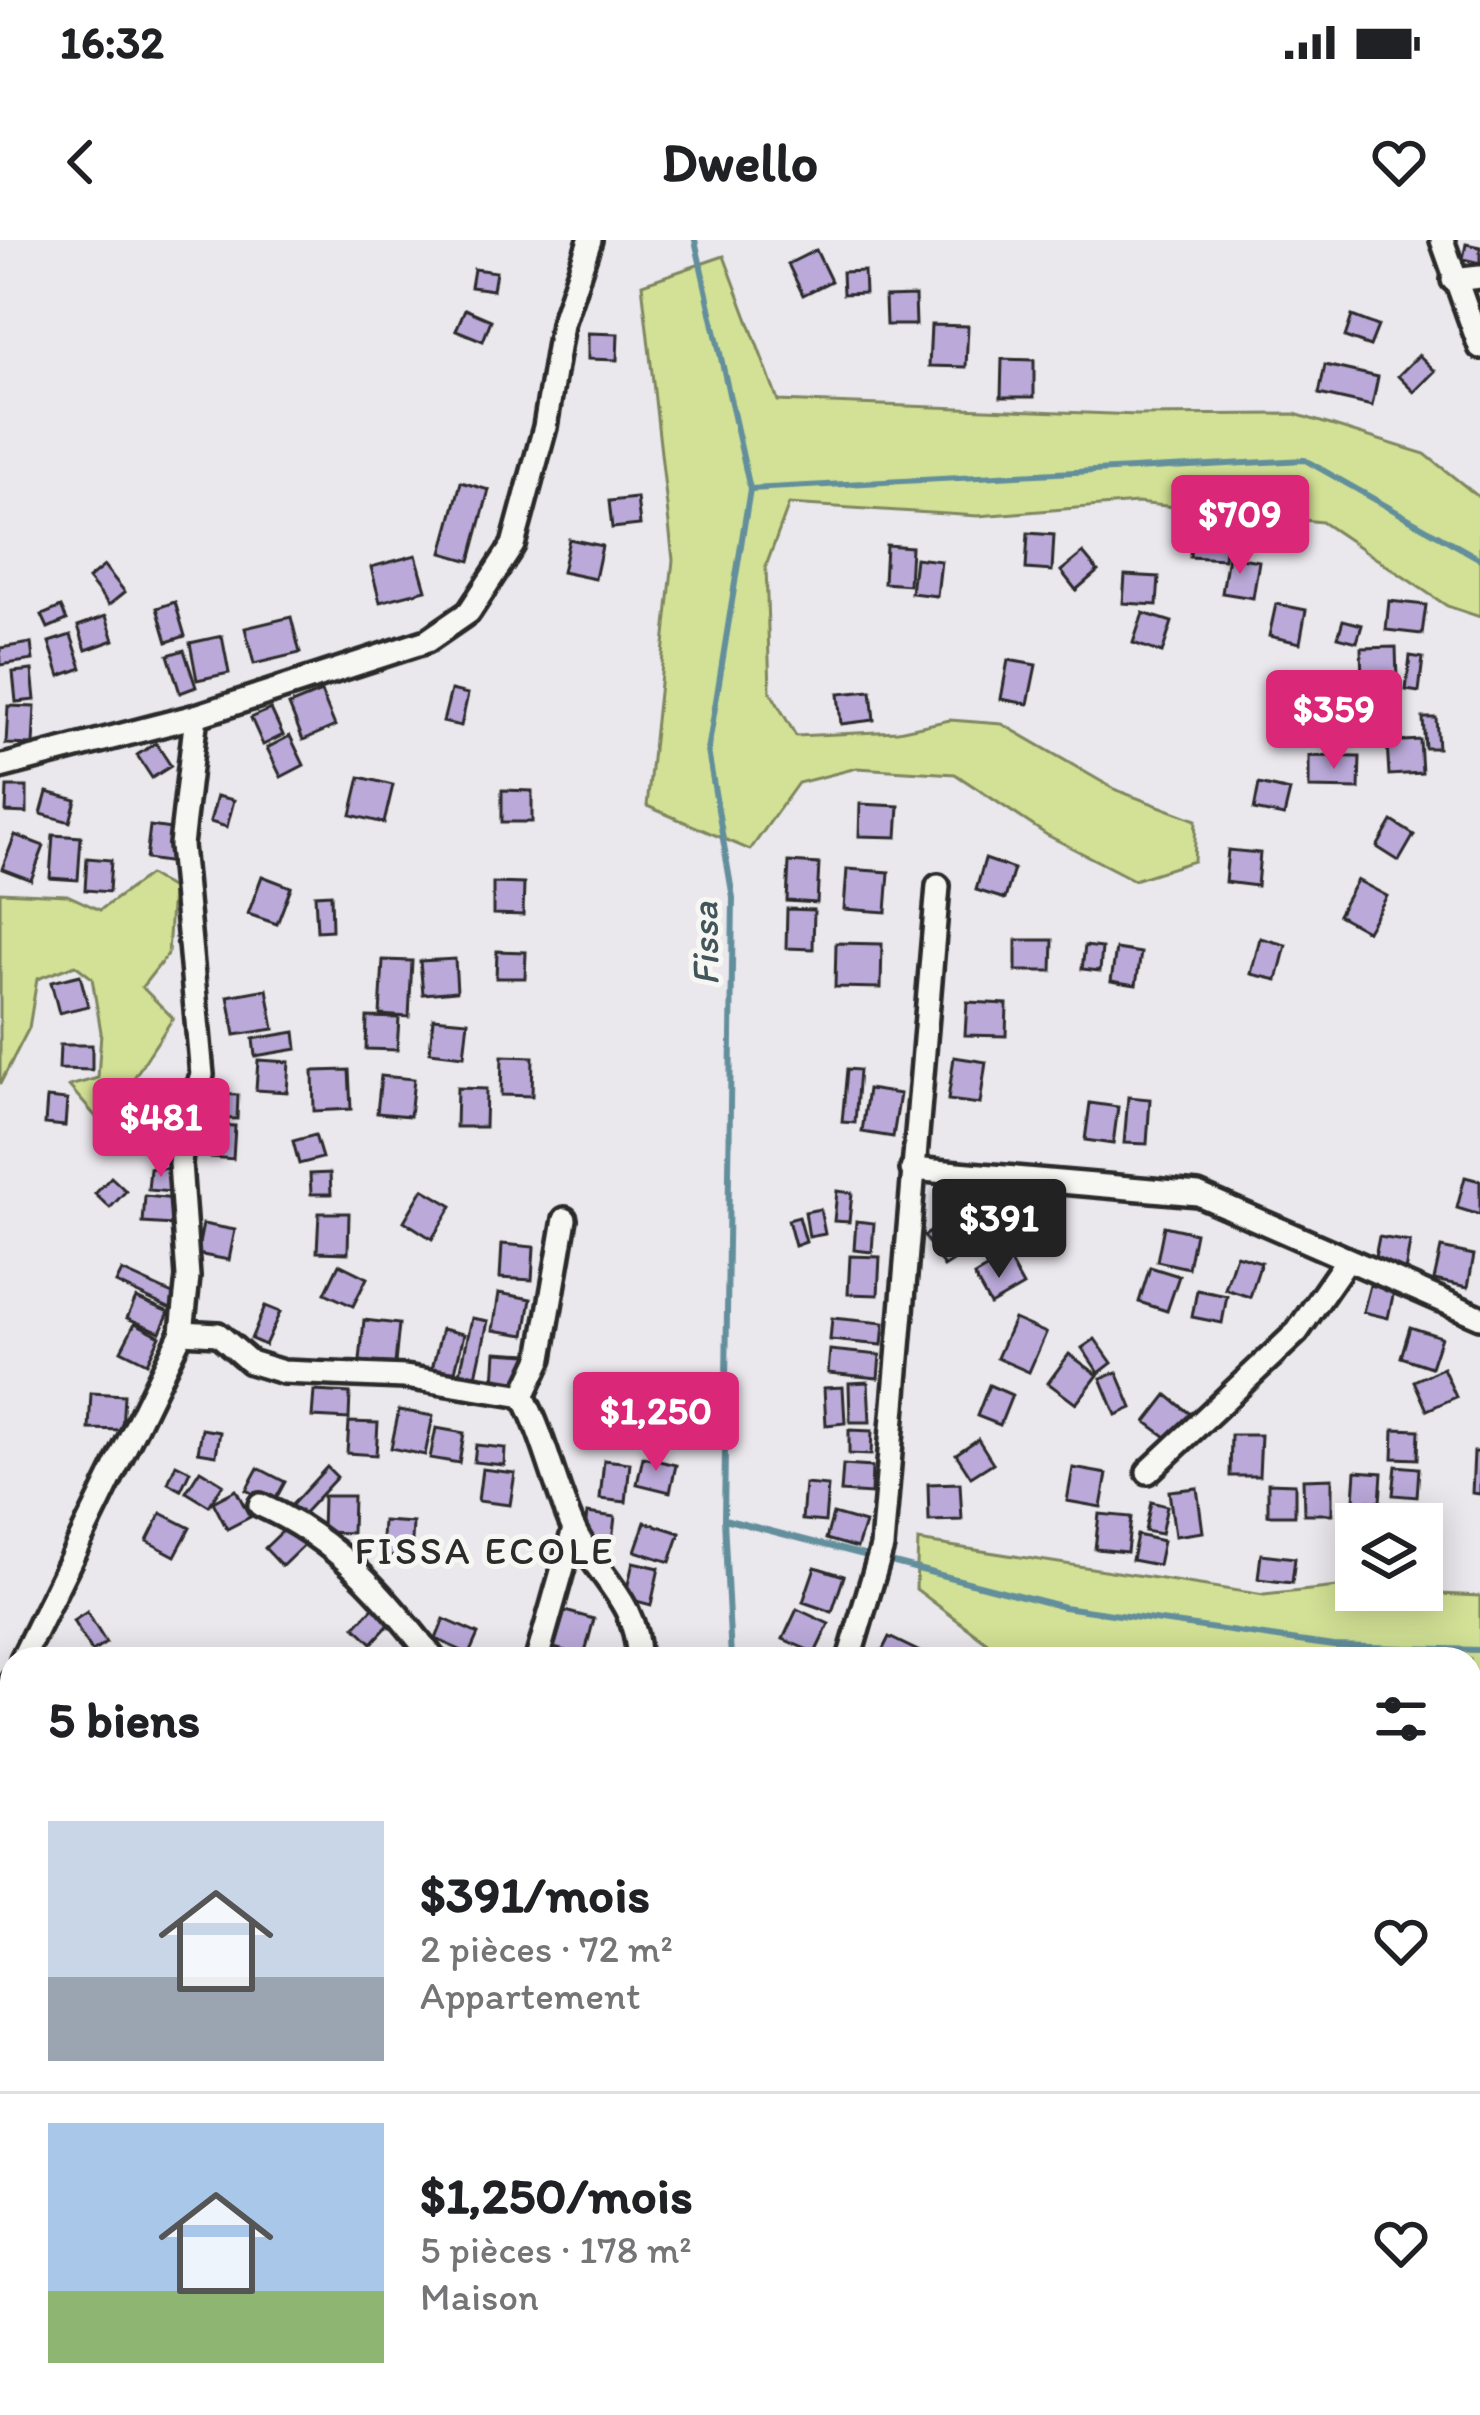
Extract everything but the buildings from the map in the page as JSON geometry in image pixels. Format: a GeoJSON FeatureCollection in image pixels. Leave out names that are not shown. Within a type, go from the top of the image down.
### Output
{"type":"FeatureCollection","features":[{"type":"Feature","properties":{"kind":"street"},"geometry":{"type":"LineString","coordinates":[[0,766],[196,716],[427,640],[470,612],[513,545],[545,428],[562,324],[590,240]]}},
{"type":"Feature","properties":{"kind":"street"},"geometry":{"type":"LineString","coordinates":[[1442,240],[1480,347]]}},
{"type":"Feature","properties":{"kind":"street"},"geometry":{"type":"LineString","coordinates":[[1453,280],[1480,277]]}},
{"type":"Feature","properties":{"kind":"street"},"geometry":{"type":"LineString","coordinates":[[28,1647],[182,1332],[188,1276],[180,1162],[185,1123],[202,1076],[181,845],[196,716]]}},
{"type":"Feature","properties":{"kind":"street"},"geometry":{"type":"LineString","coordinates":[[853,1647],[882,1547],[938,886]]}},
{"type":"Feature","properties":{"kind":"street"},"geometry":{"type":"LineString","coordinates":[[912,1169],[1198,1194],[1480,1318]]}},
{"type":"Feature","properties":{"kind":"street"},"geometry":{"type":"LineString","coordinates":[[523,1396],[541,1358],[565,1219]]}},
{"type":"Feature","properties":{"kind":"street"},"geometry":{"type":"LineString","coordinates":[[1148,1472],[1297,1332],[1347,1260]]}},
{"type":"Feature","properties":{"kind":"street"},"geometry":{"type":"LineString","coordinates":[[182,1332],[218,1334],[250,1362],[283,1372],[405,1376],[523,1396]]}},
{"type":"Feature","properties":{"kind":"street"},"geometry":{"type":"LineString","coordinates":[[523,1396],[539,1427],[574,1529],[634,1618],[637,1647]]}},
{"type":"Feature","properties":{"kind":"street"},"geometry":{"type":"LineString","coordinates":[[260,1505],[347,1557],[424,1647]]}},
{"type":"Feature","properties":{"kind":"street"},"geometry":{"type":"LineString","coordinates":[[540,1647],[574,1529]]}},
{"type":"Feature","properties":{"kind":"green space"},"geometry":{"type":"Polygon","coordinates":[[[724,256],[778,401],[1137,415],[1295,414],[1425,454],[1480,498],[1480,617],[1447,606],[1322,522],[1137,503],[978,516],[789,504],[766,566],[770,691],[796,736],[898,731],[950,720],[1002,724],[1116,790],[1196,820],[1194,861],[1134,880],[1047,835],[955,774],[857,768],[798,783],[750,850],[647,806],[673,560],[642,284],[724,256]]]}},
{"type":"Feature","properties":{"kind":"green space"},"geometry":{"type":"Polygon","coordinates":[[[149,875],[172,889],[168,954],[142,987],[173,1018],[103,1125],[69,1086],[98,1078],[101,1032],[92,978],[75,965],[37,979],[29,1028],[0,1084],[0,892],[67,895],[100,910],[149,875]]]}},
{"type":"Feature","properties":{"kind":"green space"},"geometry":{"type":"Polygon","coordinates":[[[918,1541],[1264,1595],[1335,1587],[1335,1611],[1443,1611],[1443,1594],[1480,1596],[1480,1647],[993,1647],[916,1589],[918,1541]]]}},
{"type":"Feature","properties":{"kind":"waterway","name":"Fissa"},"geometry":{"type":"LineString","coordinates":[[695,240],[750,489],[708,751],[733,898],[724,1519],[730,1647]]}},
{"type":"Feature","properties":{"kind":"waterway"},"geometry":{"type":"LineString","coordinates":[[750,489],[1305,460],[1480,559]]}},
{"type":"Feature","properties":{"kind":"waterway"},"geometry":{"type":"LineString","coordinates":[[724,1519],[1064,1607],[1333,1646],[1370,1647]]}},
{"type":"Feature","properties":{"kind":"district","name":"FISSA ECOLE"},"geometry":{"type":"Point","coordinates":[485,1550]}}]}
